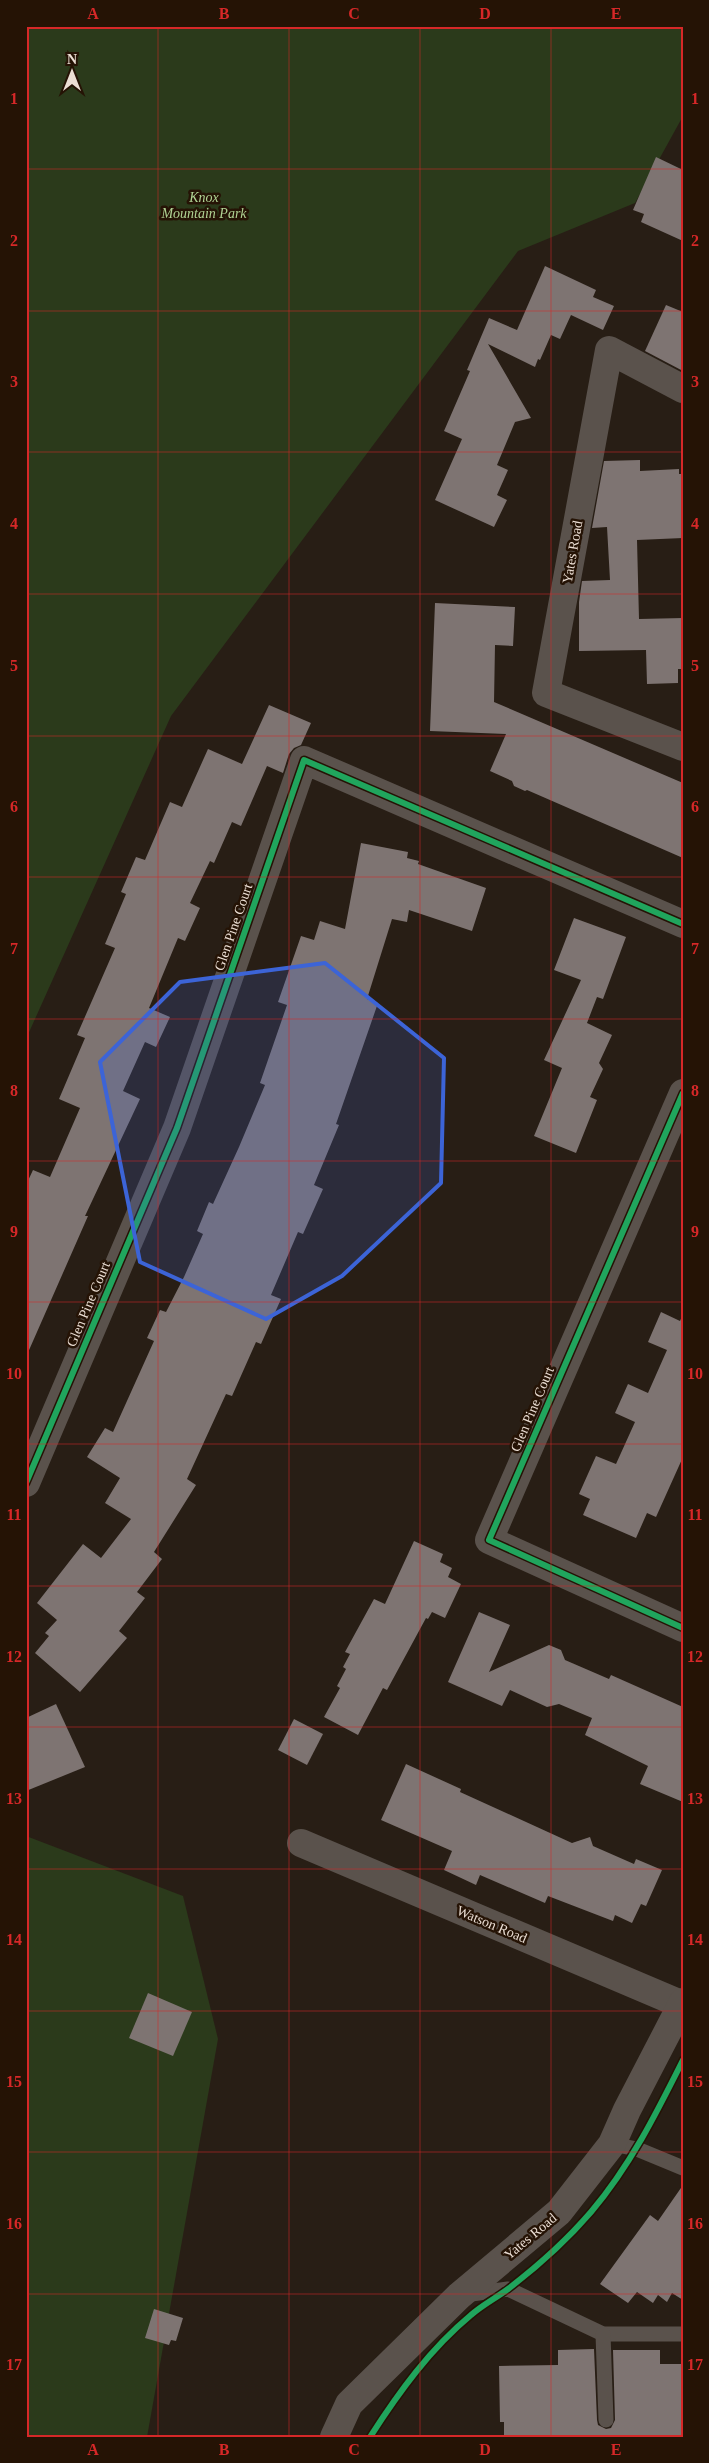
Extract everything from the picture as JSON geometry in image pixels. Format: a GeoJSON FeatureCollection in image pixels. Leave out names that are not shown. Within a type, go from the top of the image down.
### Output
{"type":"FeatureCollection","features":[{"type":"Feature","properties":{"kind":"street","name":"Yates Road"},"geometry":{"type":"LineString","coordinates":[[683,389],[609,350],[546,693],[683,747]]}},
{"type":"Feature","properties":{"kind":"street","name":"Glen Pine Court"},"geometry":{"type":"LineString","coordinates":[[26,1483],[176,1128],[304,760],[683,924]]}},
{"type":"Feature","properties":{"kind":"street","name":"Glen Pine Court"},"geometry":{"type":"LineString","coordinates":[[683,1093],[489,1540],[683,1628]]}},
{"type":"Feature","properties":{"kind":"street","name":"Watson Road"},"geometry":{"type":"LineString","coordinates":[[301,1843],[682,2004]]}},
{"type":"Feature","properties":{"kind":"street","name":"Yates Road"},"geometry":{"type":"LineString","coordinates":[[334,2437],[349,2404],[459,2296],[559,2212],[612,2144],[627,2110],[682,2004]]}},
{"type":"Feature","properties":{"kind":"lane"},"geometry":{"type":"LineString","coordinates":[[612,2144],[637,2149],[683,2168]]}},
{"type":"Feature","properties":{"kind":"lane"},"geometry":{"type":"LineString","coordinates":[[459,2296],[508,2289],[603,2334],[683,2334]]}},
{"type":"Feature","properties":{"kind":"lane"},"geometry":{"type":"LineString","coordinates":[[603,2334],[606,2420]]}},
{"type":"Feature","properties":{"kind":"highlighted area"},"geometry":{"type":"Polygon","coordinates":[[[325,963],[444,1058],[441,1183],[342,1276],[266,1319],[140,1262],[100,1062],[180,982],[325,963]]]}},
{"type":"Feature","properties":{"kind":"green space","name":"Knox Mountain Park"},"geometry":{"type":"Polygon","coordinates":[[[26,26],[683,26],[683,116],[635,203],[518,251],[171,716],[26,1039],[26,26]]]}},
{"type":"Feature","properties":{"kind":"green space"},"geometry":{"type":"Polygon","coordinates":[[[26,1836],[183,1896],[218,2039],[147,2437],[26,2437],[26,1836]]]}},
{"type":"Feature","properties":{"kind":"building"},"geometry":{"type":"Polygon","coordinates":[[[656,157],[683,170],[683,241],[641,222],[644,214],[633,210],[656,157]]]}},
{"type":"Feature","properties":{"kind":"building"},"geometry":{"type":"Polygon","coordinates":[[[545,266],[596,290],[593,297],[614,306],[603,330],[571,315],[560,339],[551,335],[535,367],[488,344],[531,418],[515,422],[497,465],[508,470],[497,495],[507,500],[494,527],[435,500],[462,439],[444,431],[470,371],[467,370],[489,318],[517,330],[545,266]]]}},
{"type":"Feature","properties":{"kind":"building"},"geometry":{"type":"Polygon","coordinates":[[[666,305],[683,312],[683,371],[645,351],[666,305]]]}},
{"type":"Feature","properties":{"kind":"building"},"geometry":{"type":"Polygon","coordinates":[[[640,460],[640,471],[679,469],[679,474],[683,474],[683,538],[637,540],[639,619],[683,618],[683,669],[678,669],[678,683],[647,684],[646,650],[579,651],[579,602],[582,581],[610,580],[607,527],[592,528],[604,461],[640,460]]]}},
{"type":"Feature","properties":{"kind":"building"},"geometry":{"type":"Polygon","coordinates":[[[435,603],[515,607],[513,646],[495,645],[494,702],[683,783],[683,858],[527,790],[525,791],[514,786],[512,781],[490,771],[506,734],[430,731],[435,603]]]}},
{"type":"Feature","properties":{"kind":"building"},"geometry":{"type":"Polygon","coordinates":[[[269,705],[311,723],[301,745],[294,748],[289,754],[283,773],[267,766],[241,826],[232,822],[214,863],[210,861],[190,903],[200,908],[185,941],[178,938],[149,1008],[170,1017],[156,1047],[145,1042],[123,1091],[140,1099],[85,1216],[88,1216],[26,1357],[26,1185],[33,1170],[50,1177],[80,1108],[59,1099],[85,1038],[77,1035],[115,948],[105,944],[126,894],[121,892],[136,857],[145,860],[170,802],[182,807],[208,749],[242,764],[269,705]]]}},
{"type":"Feature","properties":{"kind":"building"},"geometry":{"type":"Polygon","coordinates":[[[361,843],[408,852],[407,858],[419,861],[418,864],[486,888],[472,931],[409,910],[407,922],[392,919],[367,999],[378,1003],[336,1124],[339,1125],[314,1185],[323,1189],[303,1234],[298,1232],[271,1295],[281,1299],[261,1344],[256,1342],[232,1396],[226,1394],[187,1479],[196,1485],[154,1552],[162,1559],[137,1592],[145,1598],[119,1631],[127,1638],[80,1692],[35,1653],[49,1636],[45,1633],[57,1620],[37,1603],[83,1544],[101,1558],[131,1519],[105,1503],[120,1478],[87,1457],[105,1428],[113,1432],[154,1341],[147,1338],[160,1310],[166,1312],[184,1277],[203,1234],[197,1231],[209,1202],[213,1204],[265,1085],[260,1083],[287,1005],[278,1002],[301,936],[314,940],[320,921],[345,929],[361,843]]]}},
{"type":"Feature","properties":{"kind":"building"},"geometry":{"type":"Polygon","coordinates":[[[574,918],[626,937],[603,999],[597,997],[587,1023],[612,1035],[599,1063],[603,1069],[590,1097],[597,1100],[576,1153],[534,1136],[562,1068],[544,1060],[581,980],[554,970],[574,918]]]}},
{"type":"Feature","properties":{"kind":"building"},"geometry":{"type":"Polygon","coordinates":[[[661,1312],[680,1321],[683,1314],[683,1457],[656,1517],[647,1513],[636,1538],[583,1515],[590,1499],[579,1494],[596,1456],[616,1464],[635,1422],[615,1413],[628,1384],[648,1393],[667,1350],[648,1342],[661,1312]]]}},
{"type":"Feature","properties":{"kind":"building"},"geometry":{"type":"Polygon","coordinates":[[[414,1541],[443,1554],[440,1562],[452,1568],[448,1577],[461,1584],[445,1618],[432,1612],[428,1619],[426,1618],[387,1690],[383,1688],[358,1735],[324,1717],[340,1688],[337,1686],[346,1669],[343,1667],[350,1654],[345,1652],[374,1599],[385,1604],[414,1541]]]}},
{"type":"Feature","properties":{"kind":"building"},"geometry":{"type":"Polygon","coordinates":[[[479,1612],[510,1625],[489,1672],[549,1645],[561,1650],[565,1660],[609,1679],[611,1675],[683,1707],[683,1802],[640,1784],[648,1766],[585,1735],[592,1718],[559,1704],[547,1707],[510,1690],[502,1706],[448,1682],[479,1612]]]}},
{"type":"Feature","properties":{"kind":"building"},"geometry":{"type":"Polygon","coordinates":[[[56,1704],[85,1767],[26,1791],[26,1718],[56,1704]]]}},
{"type":"Feature","properties":{"kind":"building"},"geometry":{"type":"Polygon","coordinates":[[[294,1719],[323,1734],[307,1765],[278,1750],[294,1719]]]}},
{"type":"Feature","properties":{"kind":"building"},"geometry":{"type":"Polygon","coordinates":[[[406,1764],[461,1789],[460,1792],[572,1843],[590,1837],[593,1846],[634,1864],[636,1859],[662,1870],[646,1906],[641,1904],[632,1923],[615,1915],[613,1921],[548,1896],[545,1903],[480,1875],[476,1885],[444,1870],[452,1851],[381,1820],[406,1764]]]}},
{"type":"Feature","properties":{"kind":"building"},"geometry":{"type":"Polygon","coordinates":[[[148,1993],[192,2012],[173,2056],[129,2038],[148,1993]]]}},
{"type":"Feature","properties":{"kind":"building"},"geometry":{"type":"Polygon","coordinates":[[[683,2185],[683,2300],[672,2293],[667,2302],[658,2295],[653,2303],[637,2292],[628,2303],[600,2284],[650,2215],[658,2221],[683,2185]]]}},
{"type":"Feature","properties":{"kind":"building"},"geometry":{"type":"Polygon","coordinates":[[[154,2309],[183,2318],[176,2341],[171,2340],[169,2345],[145,2338],[154,2309]]]}},
{"type":"Feature","properties":{"kind":"building"},"geometry":{"type":"Polygon","coordinates":[[[594,2349],[597,2420],[598,2425],[606,2429],[611,2428],[615,2420],[613,2350],[660,2350],[660,2364],[683,2364],[683,2437],[504,2437],[504,2422],[500,2422],[499,2366],[558,2365],[558,2350],[594,2349]]]}},
{"type":"Feature","properties":{"kind":"cycle path"},"geometry":{"type":"LineString","coordinates":[[26,1483],[177,1128],[304,760],[683,924]]}},
{"type":"Feature","properties":{"kind":"cycle path"},"geometry":{"type":"LineString","coordinates":[[683,1093],[489,1540],[683,1628]]}},
{"type":"Feature","properties":{"kind":"cycle path"},"geometry":{"type":"LineString","coordinates":[[370,2437],[416,2372],[442,2342],[475,2311],[508,2289],[541,2262],[591,2212],[630,2158],[683,2060]]}}]}
